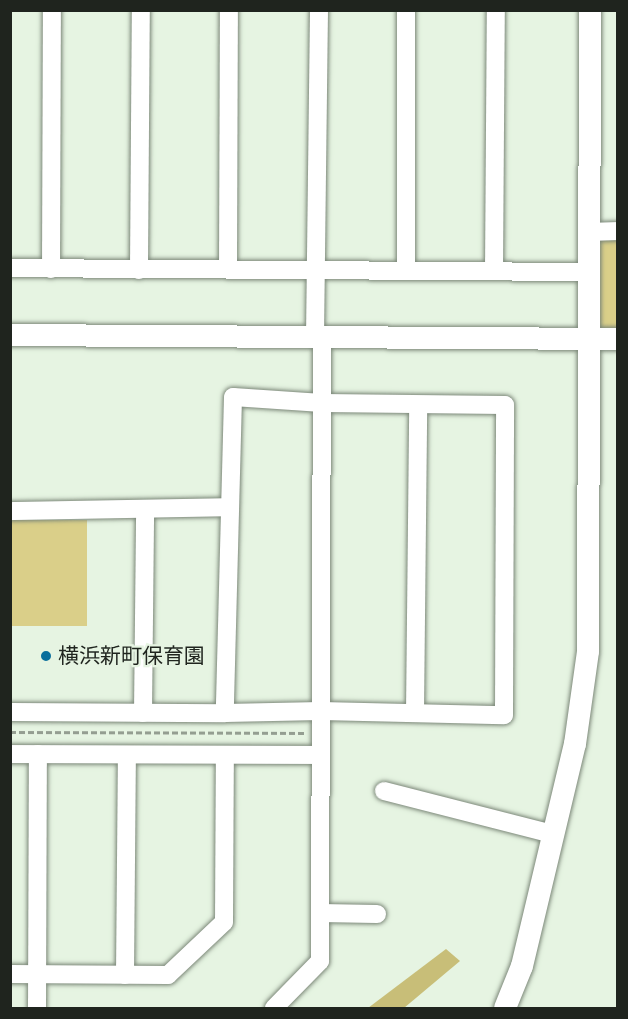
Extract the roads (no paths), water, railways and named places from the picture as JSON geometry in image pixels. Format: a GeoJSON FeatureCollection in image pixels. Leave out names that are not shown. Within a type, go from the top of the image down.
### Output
{"type":"FeatureCollection","features":[{"type":"Feature","properties":{"kind":"street"},"geometry":{"type":"LineString","coordinates":[[51,268],[52,10]]}},
{"type":"Feature","properties":{"kind":"street"},"geometry":{"type":"LineString","coordinates":[[139,270],[141,10]]}},
{"type":"Feature","properties":{"kind":"street"},"geometry":{"type":"LineString","coordinates":[[228,269],[229,10]]}},
{"type":"Feature","properties":{"kind":"street"},"geometry":{"type":"LineString","coordinates":[[274,1008],[320,961],[322,404],[316,269],[319,10]]}},
{"type":"Feature","properties":{"kind":"street"},"geometry":{"type":"LineString","coordinates":[[406,10],[406,270]]}},
{"type":"Feature","properties":{"kind":"street"},"geometry":{"type":"LineString","coordinates":[[494,271],[496,10]]}},
{"type":"Feature","properties":{"kind":"street"},"geometry":{"type":"LineString","coordinates":[[505,1008],[522,966],[575,744],[588,651],[591,10]]}},
{"type":"Feature","properties":{"kind":"street"},"geometry":{"type":"LineString","coordinates":[[589,232],[618,231]]}},
{"type":"Feature","properties":{"kind":"street"},"geometry":{"type":"LineString","coordinates":[[10,268],[589,272]]}},
{"type":"Feature","properties":{"kind":"street"},"geometry":{"type":"LineString","coordinates":[[10,335],[618,339]]}},
{"type":"Feature","properties":{"kind":"street"},"geometry":{"type":"LineString","coordinates":[[10,712],[225,713],[321,711],[504,715],[504,405],[322,404],[233,397],[225,713]]}},
{"type":"Feature","properties":{"kind":"street"},"geometry":{"type":"LineString","coordinates":[[415,713],[418,405]]}},
{"type":"Feature","properties":{"kind":"street"},"geometry":{"type":"LineString","coordinates":[[10,511],[230,507]]}},
{"type":"Feature","properties":{"kind":"street"},"geometry":{"type":"LineString","coordinates":[[143,713],[145,509]]}},
{"type":"Feature","properties":{"kind":"street"},"geometry":{"type":"LineString","coordinates":[[10,754],[320,755]]}},
{"type":"Feature","properties":{"kind":"street"},"geometry":{"type":"LineString","coordinates":[[36,1008],[38,754]]}},
{"type":"Feature","properties":{"kind":"street"},"geometry":{"type":"LineString","coordinates":[[125,975],[127,755]]}},
{"type":"Feature","properties":{"kind":"street"},"geometry":{"type":"LineString","coordinates":[[10,974],[168,975],[224,922],[225,755]]}},
{"type":"Feature","properties":{"kind":"street"},"geometry":{"type":"LineString","coordinates":[[384,791],[553,834]]}},
{"type":"Feature","properties":{"kind":"street"},"geometry":{"type":"LineString","coordinates":[[320,913],[377,914]]}},
{"type":"Feature","properties":{"kind":"place","name":"横浜新町保育園"},"geometry":{"type":"Point","coordinates":[46,656]}}]}
